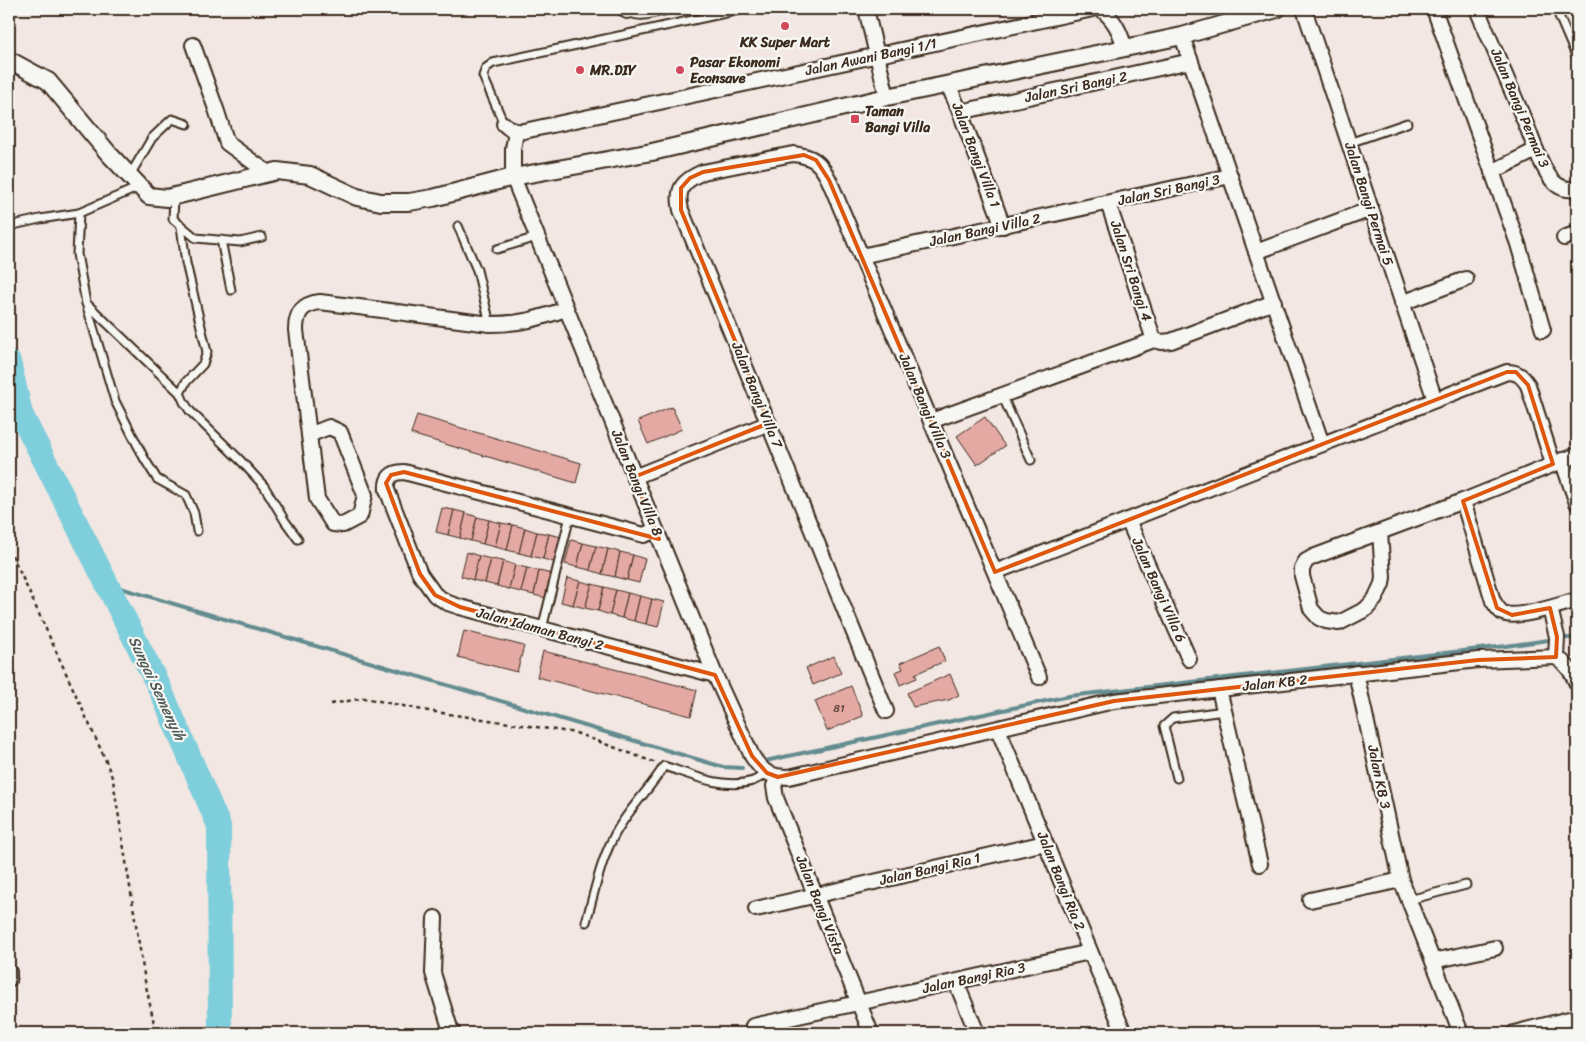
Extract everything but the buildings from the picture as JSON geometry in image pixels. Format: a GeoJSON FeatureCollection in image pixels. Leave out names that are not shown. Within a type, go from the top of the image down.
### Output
{"type":"FeatureCollection","features":[{"type":"Feature","properties":{"kind":"street"},"geometry":{"type":"LineString","coordinates":[[866,9],[887,97]]}},
{"type":"Feature","properties":{"kind":"street","name":"Jalan Awani Bangi 1/1"},"geometry":{"type":"LineString","coordinates":[[516,132],[1092,9]]}},
{"type":"Feature","properties":{"kind":"street"},"geometry":{"type":"LineString","coordinates":[[1101,9],[1108,14],[1120,30],[1125,48]]}},
{"type":"Feature","properties":{"kind":"street"},"geometry":{"type":"LineString","coordinates":[[9,60],[48,81],[109,154],[149,196],[167,198],[173,202],[276,171],[310,175],[358,197],[381,202],[409,202],[433,198],[513,177],[652,152],[887,97],[1182,36],[1276,9]]}},
{"type":"Feature","properties":{"kind":"street","name":"Jalan Bangi Permai 5"},"geometry":{"type":"LineString","coordinates":[[1304,9],[1435,400]]}},
{"type":"Feature","properties":{"kind":"street"},"geometry":{"type":"LineString","coordinates":[[1434,9],[1518,244],[1542,330]]}},
{"type":"Feature","properties":{"kind":"street","name":"Jalan Bangi Permai 3"},"geometry":{"type":"LineString","coordinates":[[1477,9],[1550,179],[1556,185],[1563,188],[1572,190],[1577,188]]}},
{"type":"Feature","properties":{"kind":"street"},"geometry":{"type":"LineString","coordinates":[[1182,36],[1322,444]]}},
{"type":"Feature","properties":{"kind":"street"},"geometry":{"type":"LineString","coordinates":[[193,45],[227,143],[268,173]]}},
{"type":"Feature","properties":{"kind":"street","name":"Jalan Sri Bangi 2"},"geometry":{"type":"LineString","coordinates":[[960,112],[1191,61]]}},
{"type":"Feature","properties":{"kind":"street","name":"Jalan Bangi Villa 1"},"geometry":{"type":"LineString","coordinates":[[948,84],[1003,226]]}},
{"type":"Feature","properties":{"kind":"street"},"geometry":{"type":"LineString","coordinates":[[504,124],[516,132],[513,149],[513,177]]}},
{"type":"Feature","properties":{"kind":"street"},"geometry":{"type":"LineString","coordinates":[[1492,172],[1536,150]]}},
{"type":"Feature","properties":{"kind":"street","name":"Jalan Bangi Villa 3"},"geometry":{"type":"LineString","coordinates":[[792,154],[804,155],[816,160],[830,180],[1039,677]]}},
{"type":"Feature","properties":{"kind":"street","name":"Jalan Bangi Villa 7"},"geometry":{"type":"LineString","coordinates":[[792,154],[703,172],[690,178],[681,188],[678,199],[886,711]]}},
{"type":"Feature","properties":{"kind":"street","name":"Jalan Sri Bangi 3"},"geometry":{"type":"LineString","coordinates":[[1108,203],[1230,176]]}},
{"type":"Feature","properties":{"kind":"street","name":"Jalan Bangi Villa 8"},"geometry":{"type":"LineString","coordinates":[[513,177],[715,675],[752,756],[758,766],[772,775]]}},
{"type":"Feature","properties":{"kind":"street","name":"Jalan Bangi Villa 2"},"geometry":{"type":"LineString","coordinates":[[862,256],[1108,203]]}},
{"type":"Feature","properties":{"kind":"street","name":"Jalan Sri Bangi 4"},"geometry":{"type":"LineString","coordinates":[[1108,203],[1154,340]]}},
{"type":"Feature","properties":{"kind":"street"},"geometry":{"type":"LineString","coordinates":[[1256,252],[1371,209]]}},
{"type":"Feature","properties":{"kind":"street"},"geometry":{"type":"LineString","coordinates":[[1564,238],[1577,233]]}},
{"type":"Feature","properties":{"kind":"street"},"geometry":{"type":"LineString","coordinates":[[1402,303],[1466,279]]}},
{"type":"Feature","properties":{"kind":"street"},"geometry":{"type":"LineString","coordinates":[[309,435],[329,426],[340,432],[366,495],[360,516],[343,525],[333,524],[317,500],[296,330],[296,319],[302,309],[310,303],[320,302],[490,324],[513,324],[536,320],[566,309]]}},
{"type":"Feature","properties":{"kind":"street"},"geometry":{"type":"LineString","coordinates":[[932,421],[1154,340],[1162,342],[1171,341],[1274,302]]}},
{"type":"Feature","properties":{"kind":"street"},"geometry":{"type":"LineString","coordinates":[[995,572],[1507,372],[1516,372],[1522,376],[1528,385],[1558,462],[1577,503]]}},
{"type":"Feature","properties":{"kind":"street"},"geometry":{"type":"LineString","coordinates":[[634,477],[769,424]]}},
{"type":"Feature","properties":{"kind":"street"},"geometry":{"type":"LineString","coordinates":[[1380,532],[1383,577],[1375,599],[1366,609],[1338,623],[1326,622],[1319,618],[1311,609],[1302,576],[1302,569],[1306,562],[1313,557],[1463,501],[1577,455]]}},
{"type":"Feature","properties":{"kind":"street","name":"Jalan Idaman Bangi 2"},"geometry":{"type":"LineString","coordinates":[[570,516],[404,472],[390,475],[386,483],[387,490],[420,574],[435,595],[448,603],[715,675]]}},
{"type":"Feature","properties":{"kind":"street"},"geometry":{"type":"LineString","coordinates":[[1463,501],[1493,601],[1497,608],[1504,613],[1512,615],[1523,614],[1577,600]]}},
{"type":"Feature","properties":{"kind":"street"},"geometry":{"type":"LineString","coordinates":[[570,516],[644,535],[656,530]]}},
{"type":"Feature","properties":{"kind":"street","name":"Jalan Bangi Villa 6"},"geometry":{"type":"LineString","coordinates":[[1128,520],[1189,659]]}},
{"type":"Feature","properties":{"kind":"street"},"geometry":{"type":"LineString","coordinates":[[1550,608],[1556,646],[1563,662],[1570,670],[1577,684]]}},
{"type":"Feature","properties":{"kind":"street","name":"Jalan KB 2"},"geometry":{"type":"LineString","coordinates":[[772,775],[789,777],[1114,701],[1478,660],[1556,646]]}},
{"type":"Feature","properties":{"kind":"street","name":"Jalan KB 3"},"geometry":{"type":"LineString","coordinates":[[1356,674],[1401,880],[1461,1033]]}},
{"type":"Feature","properties":{"kind":"street"},"geometry":{"type":"LineString","coordinates":[[1219,689],[1260,864]]}},
{"type":"Feature","properties":{"kind":"street","name":"Jalan Bangi Ria 2"},"geometry":{"type":"LineString","coordinates":[[998,729],[1124,1033]]}},
{"type":"Feature","properties":{"kind":"street","name":"Jalan Bangi Vista"},"geometry":{"type":"LineString","coordinates":[[772,775],[776,798],[871,1033]]}},
{"type":"Feature","properties":{"kind":"street","name":"Jalan Bangi Ria 1"},"geometry":{"type":"LineString","coordinates":[[756,908],[1045,843]]}},
{"type":"Feature","properties":{"kind":"street"},"geometry":{"type":"LineString","coordinates":[[1310,900],[1401,880]]}},
{"type":"Feature","properties":{"kind":"street"},"geometry":{"type":"LineString","coordinates":[[435,918],[432,973],[450,1028],[454,1033]]}},
{"type":"Feature","properties":{"kind":"street"},"geometry":{"type":"LineString","coordinates":[[1433,961],[1494,948]]}},
{"type":"Feature","properties":{"kind":"street","name":"Jalan Bangi Ria 3"},"geometry":{"type":"LineString","coordinates":[[752,1026],[1090,952]]}},
{"type":"Feature","properties":{"kind":"street"},"geometry":{"type":"LineString","coordinates":[[9,972],[9,979]]}},
{"type":"Feature","properties":{"kind":"street"},"geometry":{"type":"LineString","coordinates":[[956,982],[977,1033]]}},
{"type":"Feature","properties":{"kind":"street"},"geometry":{"type":"LineString","coordinates":[[1514,1033],[1577,1017]]}},
{"type":"Feature","properties":{"kind":"lane"},"geometry":{"type":"LineString","coordinates":[[626,10],[633,15],[640,16],[671,9]]}},
{"type":"Feature","properties":{"kind":"lane"},"geometry":{"type":"LineString","coordinates":[[504,124],[483,76],[486,68],[492,63],[744,9]]}},
{"type":"Feature","properties":{"kind":"lane"},"geometry":{"type":"LineString","coordinates":[[1556,9],[1577,58]]}},
{"type":"Feature","properties":{"kind":"lane"},"geometry":{"type":"LineString","coordinates":[[9,226],[79,213],[135,181],[152,138],[172,119],[187,124]]}},
{"type":"Feature","properties":{"kind":"lane"},"geometry":{"type":"LineString","coordinates":[[1349,143],[1407,123]]}},
{"type":"Feature","properties":{"kind":"lane"},"geometry":{"type":"LineString","coordinates":[[173,202],[173,219],[196,238],[240,242],[262,237]]}},
{"type":"Feature","properties":{"kind":"lane"},"geometry":{"type":"LineString","coordinates":[[79,213],[77,254],[86,303],[115,400],[144,458],[157,479],[186,495],[194,513],[197,531]]}},
{"type":"Feature","properties":{"kind":"lane"},"geometry":{"type":"LineString","coordinates":[[180,393],[186,382],[203,364],[207,352],[186,264],[181,226]]}},
{"type":"Feature","properties":{"kind":"lane"},"geometry":{"type":"LineString","coordinates":[[458,226],[477,270],[490,324]]}},
{"type":"Feature","properties":{"kind":"lane"},"geometry":{"type":"LineString","coordinates":[[497,249],[537,237]]}},
{"type":"Feature","properties":{"kind":"lane"},"geometry":{"type":"LineString","coordinates":[[221,240],[231,290]]}},
{"type":"Feature","properties":{"kind":"lane"},"geometry":{"type":"LineString","coordinates":[[86,303],[180,393],[190,411],[264,486],[285,521],[298,538]]}},
{"type":"Feature","properties":{"kind":"lane"},"geometry":{"type":"LineString","coordinates":[[1002,395],[1031,460]]}},
{"type":"Feature","properties":{"kind":"lane"},"geometry":{"type":"LineString","coordinates":[[542,629],[570,516]]}},
{"type":"Feature","properties":{"kind":"lane"},"geometry":{"type":"LineString","coordinates":[[1177,778],[1164,726],[1173,718],[1224,711]]}},
{"type":"Feature","properties":{"kind":"lane"},"geometry":{"type":"LineString","coordinates":[[586,922],[604,860],[613,838],[625,818],[653,784],[664,766],[719,782],[737,783],[772,775]]}},
{"type":"Feature","properties":{"kind":"lane"},"geometry":{"type":"LineString","coordinates":[[1409,900],[1466,885]]}},
{"type":"Feature","properties":{"kind":"path"},"geometry":{"type":"LineString","coordinates":[[9,548],[113,780],[145,981],[156,1033]]}},
{"type":"Feature","properties":{"kind":"path"},"geometry":{"type":"LineString","coordinates":[[331,704],[365,698],[422,710],[576,733],[664,766]]}},
{"type":"Feature","properties":{"kind":"highlighted area"},"geometry":{"type":"Polygon","coordinates":[[[804,155],[816,160],[829,180],[995,572],[1507,372],[1516,372],[1528,385],[1553,464],[1463,501],[1497,608],[1512,615],[1550,608],[1557,637],[1556,657],[1478,660],[1114,701],[778,777],[767,773],[752,756],[715,675],[460,607],[435,595],[420,574],[386,483],[391,475],[404,472],[659,539],[634,477],[769,423],[681,210],[681,188],[690,178],[703,172],[804,155]]]}},
{"type":"Feature","properties":{"kind":"waterway","name":"Sungai Semenyih"},"geometry":{"type":"LineString","coordinates":[[9,362],[21,414],[161,691],[219,826],[220,1033]]}},
{"type":"Feature","properties":{"kind":"waterway"},"geometry":{"type":"LineString","coordinates":[[107,584],[723,767],[742,768]]}},
{"type":"Feature","properties":{"kind":"waterway"},"geometry":{"type":"LineString","coordinates":[[765,761],[1069,696],[1563,638],[1577,638]]}},
{"type":"Feature","properties":{"kind":"place","name":"KK Super Mart"},"geometry":{"type":"Point","coordinates":[785,26]}},
{"type":"Feature","properties":{"kind":"place","name":"MR.DIY"},"geometry":{"type":"Point","coordinates":[580,70]}},
{"type":"Feature","properties":{"kind":"place","name":"Pasar Ekonomi Econsave"},"geometry":{"type":"Point","coordinates":[680,70]}},
{"type":"Feature","properties":{"kind":"place","name":"Taman Bangi Villa"},"geometry":{"type":"Point","coordinates":[855,119]}}]}
